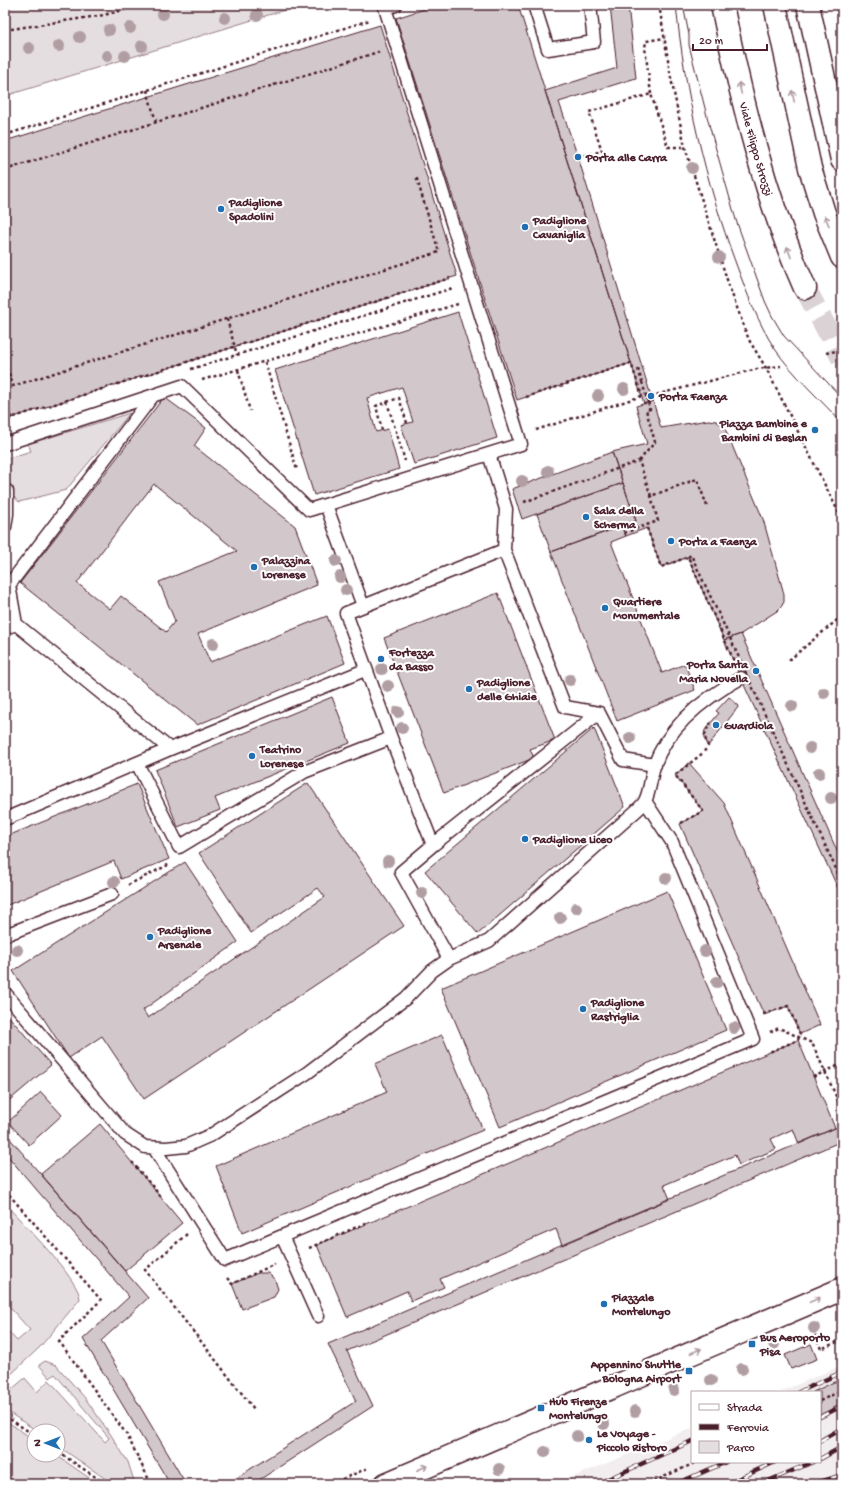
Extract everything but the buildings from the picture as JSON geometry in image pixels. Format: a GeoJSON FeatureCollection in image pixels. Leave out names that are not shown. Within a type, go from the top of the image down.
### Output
{"type":"FeatureCollection","features":[{"type":"Feature","properties":{"kind":"street","name":"Viale Filippo Strozzi"},"geometry":{"type":"LineString","coordinates":[[722,5],[742,98],[760,164],[790,256],[805,288]]}},
{"type":"Feature","properties":{"kind":"street"},"geometry":{"type":"LineString","coordinates":[[775,5],[810,168],[824,213],[842,257]]}},
{"type":"Feature","properties":{"kind":"street"},"geometry":{"type":"LineString","coordinates":[[808,5],[842,160]]}},
{"type":"Feature","properties":{"kind":"street"},"geometry":{"type":"LineString","coordinates":[[386,1484],[842,1289]]}},
{"type":"Feature","properties":{"kind":"lane"},"geometry":{"type":"LineString","coordinates":[[5,444],[182,386],[309,510],[521,444],[385,8],[396,5]]}},
{"type":"Feature","properties":{"kind":"lane"},"geometry":{"type":"LineString","coordinates":[[534,5],[548,49],[594,42],[590,5]]}},
{"type":"Feature","properties":{"kind":"lane"},"geometry":{"type":"LineString","coordinates":[[152,397],[9,585],[10,626],[170,749]]}},
{"type":"Feature","properties":{"kind":"lane"},"geometry":{"type":"LineString","coordinates":[[489,454],[506,509],[504,550],[565,707],[599,713]]}},
{"type":"Feature","properties":{"kind":"lane"},"geometry":{"type":"LineString","coordinates":[[5,527],[7,514],[6,491]]}},
{"type":"Feature","properties":{"kind":"lane"},"geometry":{"type":"LineString","coordinates":[[326,505],[363,606]]}},
{"type":"Feature","properties":{"kind":"lane"},"geometry":{"type":"LineString","coordinates":[[433,845],[391,738],[346,613],[504,550]]}},
{"type":"Feature","properties":{"kind":"lane"},"geometry":{"type":"LineString","coordinates":[[5,819],[170,749],[366,670]]}},
{"type":"Feature","properties":{"kind":"lane"},"geometry":{"type":"LineString","coordinates":[[5,993],[125,1134],[145,1147],[166,1148],[186,1146],[211,1135],[307,1073],[406,998],[432,971],[449,959],[489,941],[636,811],[645,801],[655,765],[670,734],[723,688],[741,678]]}},
{"type":"Feature","properties":{"kind":"lane"},"geometry":{"type":"LineString","coordinates":[[599,713],[623,760],[655,765]]}},
{"type":"Feature","properties":{"kind":"lane"},"geometry":{"type":"LineString","coordinates":[[449,959],[401,872],[599,713]]}},
{"type":"Feature","properties":{"kind":"lane"},"geometry":{"type":"LineString","coordinates":[[138,763],[179,847],[304,772],[391,738]]}},
{"type":"Feature","properties":{"kind":"lane"},"geometry":{"type":"LineString","coordinates":[[154,1148],[225,1260],[752,1039],[672,842],[645,801]]}},
{"type":"Feature","properties":{"kind":"lane"},"geometry":{"type":"LineString","coordinates":[[5,935],[112,894]]}},
{"type":"Feature","properties":{"kind":"lane"},"geometry":{"type":"LineString","coordinates":[[282,1236],[318,1316]]}},
{"type":"Feature","properties":{"kind":"path"},"geometry":{"type":"LineString","coordinates":[[5,30],[97,16],[143,5]]}},
{"type":"Feature","properties":{"kind":"path"},"geometry":{"type":"LineString","coordinates":[[659,5],[671,78],[685,147],[729,286],[749,340],[766,368],[842,519]]}},
{"type":"Feature","properties":{"kind":"path"},"geometry":{"type":"LineString","coordinates":[[5,135],[387,14]]}},
{"type":"Feature","properties":{"kind":"path"},"geometry":{"type":"LineString","coordinates":[[664,38],[646,41],[645,48],[651,94],[668,147],[685,147]]}},
{"type":"Feature","properties":{"kind":"path"},"geometry":{"type":"LineString","coordinates":[[5,170],[378,52],[380,60]]}},
{"type":"Feature","properties":{"kind":"path"},"geometry":{"type":"LineString","coordinates":[[147,90],[156,122]]}},
{"type":"Feature","properties":{"kind":"path"},"geometry":{"type":"LineString","coordinates":[[578,157],[602,151],[588,112],[651,94]]}},
{"type":"Feature","properties":{"kind":"path"},"geometry":{"type":"LineString","coordinates":[[5,362],[13,386],[439,252],[414,171]]}},
{"type":"Feature","properties":{"kind":"path"},"geometry":{"type":"LineString","coordinates":[[5,398],[11,418],[457,276]]}},
{"type":"Feature","properties":{"kind":"path"},"geometry":{"type":"LineString","coordinates":[[227,319],[237,355],[457,287],[462,303]]}},
{"type":"Feature","properties":{"kind":"path"},"geometry":{"type":"LineString","coordinates":[[182,386],[476,298]]}},
{"type":"Feature","properties":{"kind":"path"},"geometry":{"type":"LineString","coordinates":[[826,353],[842,350]]}},
{"type":"Feature","properties":{"kind":"path"},"geometry":{"type":"LineString","coordinates":[[265,362],[298,473]]}},
{"type":"Feature","properties":{"kind":"path"},"geometry":{"type":"LineString","coordinates":[[524,398],[631,364],[642,396]]}},
{"type":"Feature","properties":{"kind":"path"},"geometry":{"type":"LineString","coordinates":[[519,435],[642,396],[651,396],[757,369],[781,366]]}},
{"type":"Feature","properties":{"kind":"path"},"geometry":{"type":"LineString","coordinates":[[238,370],[250,411]]}},
{"type":"Feature","properties":{"kind":"path"},"geometry":{"type":"LineString","coordinates":[[517,504],[639,461],[655,442],[646,410],[650,409],[638,370]]}},
{"type":"Feature","properties":{"kind":"path"},"geometry":{"type":"LineString","coordinates":[[382,430],[376,406],[399,398],[407,423]]}},
{"type":"Feature","properties":{"kind":"path"},"geometry":{"type":"LineString","coordinates":[[387,402],[410,479]]}},
{"type":"Feature","properties":{"kind":"path"},"geometry":{"type":"LineString","coordinates":[[624,533],[658,521],[639,461]]}},
{"type":"Feature","properties":{"kind":"path"},"geometry":{"type":"LineString","coordinates":[[650,496],[697,479],[707,506]]}},
{"type":"Feature","properties":{"kind":"path"},"geometry":{"type":"LineString","coordinates":[[647,528],[661,567],[691,555],[842,882]]}},
{"type":"Feature","properties":{"kind":"path"},"geometry":{"type":"LineString","coordinates":[[688,557],[741,678]]}},
{"type":"Feature","properties":{"kind":"path"},"geometry":{"type":"LineString","coordinates":[[789,660],[842,616]]}},
{"type":"Feature","properties":{"kind":"path"},"geometry":{"type":"LineString","coordinates":[[680,824],[703,811],[675,775],[703,753],[708,746],[704,735],[705,730],[714,719]]}},
{"type":"Feature","properties":{"kind":"path"},"geometry":{"type":"LineString","coordinates":[[112,894],[175,861],[179,847]]}},
{"type":"Feature","properties":{"kind":"path"},"geometry":{"type":"LineString","coordinates":[[761,1008],[764,1015],[788,1006],[800,1034],[798,1040],[761,1056]]}},
{"type":"Feature","properties":{"kind":"path"},"geometry":{"type":"LineString","coordinates":[[752,1039],[779,1028],[812,1042],[841,1108]]}},
{"type":"Feature","properties":{"kind":"path"},"geometry":{"type":"LineString","coordinates":[[813,1077],[842,1064]]}},
{"type":"Feature","properties":{"kind":"path"},"geometry":{"type":"LineString","coordinates":[[129,1159],[162,1200]]}},
{"type":"Feature","properties":{"kind":"path"},"geometry":{"type":"LineString","coordinates":[[5,1190],[101,1300],[59,1341],[127,1436],[151,1484]]}},
{"type":"Feature","properties":{"kind":"path"},"geometry":{"type":"LineString","coordinates":[[201,1222],[145,1270],[254,1409]]}},
{"type":"Feature","properties":{"kind":"path"},"geometry":{"type":"LineString","coordinates":[[222,1272],[232,1284],[368,1223]]}},
{"type":"Feature","properties":{"kind":"path"},"geometry":{"type":"LineString","coordinates":[[815,1335],[821,1349],[842,1340]]}},
{"type":"Feature","properties":{"kind":"path"},"geometry":{"type":"LineString","coordinates":[[821,1400],[842,1390]]}},
{"type":"Feature","properties":{"kind":"path"},"geometry":{"type":"LineString","coordinates":[[5,1416],[26,1430]]}},
{"type":"Feature","properties":{"kind":"path"},"geometry":{"type":"LineString","coordinates":[[66,1457],[106,1484]]}},
{"type":"Feature","properties":{"kind":"path"},"geometry":{"type":"LineString","coordinates":[[648,1484],[695,1463]]}},
{"type":"Feature","properties":{"kind":"shaded area"},"geometry":{"type":"Polygon","coordinates":[[[842,1365],[842,1484],[556,1484],[691,1428],[691,1463],[821,1463],[821,1391],[782,1391],[842,1365]]]}},
{"type":"Feature","properties":{"kind":"green space"},"geometry":{"type":"Polygon","coordinates":[[[5,5],[301,5],[5,96],[5,5]]]}},
{"type":"Feature","properties":{"kind":"green space"},"geometry":{"type":"Polygon","coordinates":[[[130,413],[66,490],[19,502],[5,489],[5,459],[31,451],[28,444],[130,413]]]}},
{"type":"Feature","properties":{"kind":"green space"},"geometry":{"type":"Polygon","coordinates":[[[5,1204],[60,1265],[70,1278],[80,1299],[40,1347],[5,1380],[5,1328],[17,1341],[30,1330],[5,1302],[5,1204]]]}},
{"type":"Feature","properties":{"kind":"green space"},"geometry":{"type":"Polygon","coordinates":[[[45,1361],[56,1365],[85,1398],[128,1462],[135,1484],[113,1484],[66,1452],[66,1423],[26,1424],[5,1410],[5,1395],[25,1378],[37,1392],[49,1380],[105,1442],[109,1438],[55,1374],[50,1378],[39,1365],[45,1361]]]}},
{"type":"Feature","properties":{"kind":"green space"},"geometry":{"type":"Polygon","coordinates":[[[5,1420],[26,1434],[26,1463],[66,1462],[98,1484],[5,1484],[5,1420]]]}},
{"type":"Feature","properties":{"kind":"tunnel"},"geometry":{"type":"LineString","coordinates":[[805,288],[842,358]]}},
{"type":"Feature","properties":{"kind":"tram line"},"geometry":{"type":"LineString","coordinates":[[676,5],[685,71],[698,136],[715,201],[744,286],[758,318],[782,359],[798,378],[842,423]]}},
{"type":"Feature","properties":{"kind":"tram line"},"geometry":{"type":"LineString","coordinates":[[683,5],[689,35],[689,45],[710,128],[736,220],[765,301],[784,336],[842,398]]}},
{"type":"Feature","properties":{"kind":"railway"},"geometry":{"type":"LineString","coordinates":[[801,1391],[842,1372]]}},
{"type":"Feature","properties":{"kind":"railway"},"geometry":{"type":"LineString","coordinates":[[821,1416],[842,1406]]}},
{"type":"Feature","properties":{"kind":"railway"},"geometry":{"type":"LineString","coordinates":[[821,1440],[842,1428]]}},
{"type":"Feature","properties":{"kind":"railway"},"geometry":{"type":"LineString","coordinates":[[597,1484],[691,1441]]}},
{"type":"Feature","properties":{"kind":"railway"},"geometry":{"type":"LineString","coordinates":[[821,1458],[842,1447]]}},
{"type":"Feature","properties":{"kind":"railway"},"geometry":{"type":"LineString","coordinates":[[676,1484],[724,1463]]}},
{"type":"Feature","properties":{"kind":"railway"},"geometry":{"type":"LineString","coordinates":[[727,1484],[773,1463]]}},
{"type":"Feature","properties":{"kind":"railway"},"geometry":{"type":"LineString","coordinates":[[761,1484],[811,1463]]}},
{"type":"Feature","properties":{"kind":"railway"},"geometry":{"type":"LineString","coordinates":[[814,1484],[842,1475]]}},
{"type":"Feature","properties":{"kind":"place","name":"Porta alle Carra"},"geometry":{"type":"Point","coordinates":[578,157]}},
{"type":"Feature","properties":{"kind":"place","name":"Padiglione Spadolini"},"geometry":{"type":"Point","coordinates":[221,209]}},
{"type":"Feature","properties":{"kind":"place","name":"Padiglione Cavaniglia"},"geometry":{"type":"Point","coordinates":[525,227]}},
{"type":"Feature","properties":{"kind":"place","name":"Porta Faenza"},"geometry":{"type":"Point","coordinates":[651,396]}},
{"type":"Feature","properties":{"kind":"place","name":"Piazza Bambine e Bambini di Beslan"},"geometry":{"type":"Point","coordinates":[815,430]}},
{"type":"Feature","properties":{"kind":"place","name":"Sala della Scherma"},"geometry":{"type":"Point","coordinates":[586,517]}},
{"type":"Feature","properties":{"kind":"place","name":"Porta a Faenza"},"geometry":{"type":"Point","coordinates":[671,541]}},
{"type":"Feature","properties":{"kind":"place","name":"Palazzina Lorenese"},"geometry":{"type":"Point","coordinates":[254,567]}},
{"type":"Feature","properties":{"kind":"place","name":"Quartiere Monumentale"},"geometry":{"type":"Point","coordinates":[605,608]}},
{"type":"Feature","properties":{"kind":"place","name":"Fortezza da Basso"},"geometry":{"type":"Point","coordinates":[381,659]}},
{"type":"Feature","properties":{"kind":"place","name":"Porta Santa Maria Novella"},"geometry":{"type":"Point","coordinates":[756,671]}},
{"type":"Feature","properties":{"kind":"place","name":"Padiglione delle Ghiaie"},"geometry":{"type":"Point","coordinates":[469,689]}},
{"type":"Feature","properties":{"kind":"place","name":"Guardiola"},"geometry":{"type":"Point","coordinates":[716,725]}},
{"type":"Feature","properties":{"kind":"place","name":"Teatrino Lorenese"},"geometry":{"type":"Point","coordinates":[252,756]}},
{"type":"Feature","properties":{"kind":"place","name":"Padiglione Liceo"},"geometry":{"type":"Point","coordinates":[525,839]}},
{"type":"Feature","properties":{"kind":"place","name":"Padiglione Arsenale"},"geometry":{"type":"Point","coordinates":[150,937]}},
{"type":"Feature","properties":{"kind":"place","name":"Padiglione Rastriglia"},"geometry":{"type":"Point","coordinates":[583,1009]}},
{"type":"Feature","properties":{"kind":"place","name":"Piazzale Montelungo"},"geometry":{"type":"Point","coordinates":[604,1304]}},
{"type":"Feature","properties":{"kind":"place","name":"Bus Aeroporto Pisa"},"geometry":{"type":"Point","coordinates":[752,1344]}},
{"type":"Feature","properties":{"kind":"place","name":"Appennino Shuttle Bologna Airport"},"geometry":{"type":"Point","coordinates":[689,1371]}},
{"type":"Feature","properties":{"kind":"place","name":"Hub Firenze Montelungo"},"geometry":{"type":"Point","coordinates":[541,1408]}},
{"type":"Feature","properties":{"kind":"place","name":"Le Voyage - Piccolo Ristoro"},"geometry":{"type":"Point","coordinates":[589,1440]}}]}
